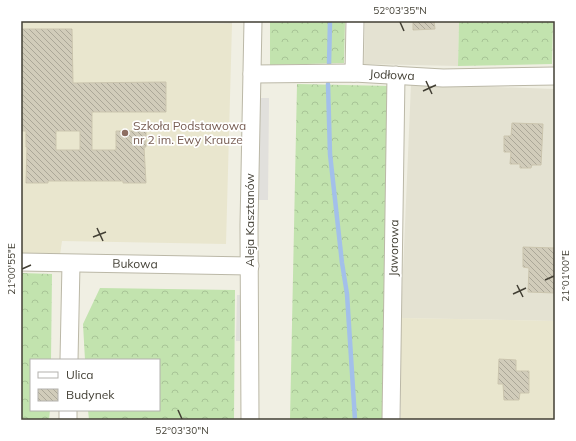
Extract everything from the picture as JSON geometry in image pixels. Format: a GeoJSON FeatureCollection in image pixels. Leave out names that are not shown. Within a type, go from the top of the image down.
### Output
{"type":"FeatureCollection","features":[{"type":"Feature","properties":{"kind":"street","name":"Aleja Kasztanów"},"geometry":{"type":"LineString","coordinates":[[250,420],[249,217],[253,21]]}},
{"type":"Feature","properties":{"kind":"street"},"geometry":{"type":"LineString","coordinates":[[354,74],[355,21]]}},
{"type":"Feature","properties":{"kind":"street","name":"Jodłowa"},"geometry":{"type":"LineString","coordinates":[[252,74],[354,74],[443,78],[555,76]]}},
{"type":"Feature","properties":{"kind":"street","name":"Jaworowa"},"geometry":{"type":"LineString","coordinates":[[391,420],[396,75]]}},
{"type":"Feature","properties":{"kind":"street","name":"Bukowa"},"geometry":{"type":"LineString","coordinates":[[21,262],[250,266]]}},
{"type":"Feature","properties":{"kind":"street"},"geometry":{"type":"LineString","coordinates":[[69,359],[71,264]]}},
{"type":"Feature","properties":{"kind":"shaded area","name":"Szkoła Podstawowa nr 2 im. Ewy Krauze"},"geometry":{"type":"Polygon","coordinates":[[[21,21],[110,21],[232,24],[226,244],[62,241],[60,255],[21,253],[21,21]]]}},
{"type":"Feature","properties":{"kind":"shaded area"},"geometry":{"type":"Polygon","coordinates":[[[115,21],[232,21],[232,24],[115,21]]]}},
{"type":"Feature","properties":{"kind":"shaded area"},"geometry":{"type":"Polygon","coordinates":[[[365,21],[459,21],[458,66],[364,64],[365,21]]]}},
{"type":"Feature","properties":{"kind":"shaded area"},"geometry":{"type":"Polygon","coordinates":[[[411,84],[555,89],[555,321],[401,318],[411,84]]]}},
{"type":"Feature","properties":{"kind":"shaded area"},"geometry":{"type":"Polygon","coordinates":[[[259,98],[269,98],[268,200],[258,200],[259,98]]]}},
{"type":"Feature","properties":{"kind":"shaded area"},"geometry":{"type":"Polygon","coordinates":[[[237,295],[242,295],[242,341],[236,341],[237,295]]]}},
{"type":"Feature","properties":{"kind":"shaded area"},"geometry":{"type":"Polygon","coordinates":[[[401,318],[555,321],[555,420],[401,420],[401,318]]]}},
{"type":"Feature","properties":{"kind":"green space"},"geometry":{"type":"Polygon","coordinates":[[[270,21],[345,21],[344,63],[270,65],[270,21]]]}},
{"type":"Feature","properties":{"kind":"green space"},"geometry":{"type":"Polygon","coordinates":[[[459,21],[553,21],[552,64],[458,66],[459,21]]]}},
{"type":"Feature","properties":{"kind":"green space"},"geometry":{"type":"Polygon","coordinates":[[[297,84],[390,86],[383,420],[290,420],[297,84]]]}},
{"type":"Feature","properties":{"kind":"green space"},"geometry":{"type":"Polygon","coordinates":[[[21,273],[52,274],[51,359],[30,359],[30,411],[50,411],[49,420],[21,420],[21,273]]]}},
{"type":"Feature","properties":{"kind":"green space"},"geometry":{"type":"Polygon","coordinates":[[[100,288],[235,290],[234,420],[89,420],[88,411],[160,411],[160,359],[85,359],[83,324],[100,288]]]}},
{"type":"Feature","properties":{"kind":"building"},"geometry":{"type":"Polygon","coordinates":[[[413,21],[434,21],[435,29],[413,30],[413,21]]]}},
{"type":"Feature","properties":{"kind":"building"},"geometry":{"type":"Polygon","coordinates":[[[21,29],[72,29],[73,83],[166,82],[166,112],[92,112],[92,150],[116,150],[116,131],[146,131],[146,147],[144,147],[146,183],[123,183],[123,181],[48,181],[48,183],[26,183],[26,131],[21,131],[21,29]],[[56,131],[56,150],[80,150],[80,131],[56,131]]]}},
{"type":"Feature","properties":{"kind":"building"},"geometry":{"type":"Polygon","coordinates":[[[512,123],[543,124],[541,165],[532,165],[531,168],[520,168],[520,164],[510,164],[511,152],[504,152],[504,136],[511,136],[512,123]]]}},
{"type":"Feature","properties":{"kind":"building"},"geometry":{"type":"Polygon","coordinates":[[[523,247],[555,248],[555,293],[528,292],[529,268],[523,267],[523,247]]]}},
{"type":"Feature","properties":{"kind":"building"},"geometry":{"type":"Polygon","coordinates":[[[499,359],[516,360],[516,371],[529,371],[529,393],[520,393],[519,400],[504,400],[503,384],[498,384],[499,359]]]}},
{"type":"Feature","properties":{"kind":"waterway"},"geometry":{"type":"LineString","coordinates":[[329,65],[330,21]]}},
{"type":"Feature","properties":{"kind":"waterway"},"geometry":{"type":"LineString","coordinates":[[328,84],[330,154],[342,263],[347,294],[355,420]]}},
{"type":"Feature","properties":{"kind":"place","name":"Szkoła Podstawowa nr 2 im. Ewy Krauze"},"geometry":{"type":"Point","coordinates":[125,133]}}]}
